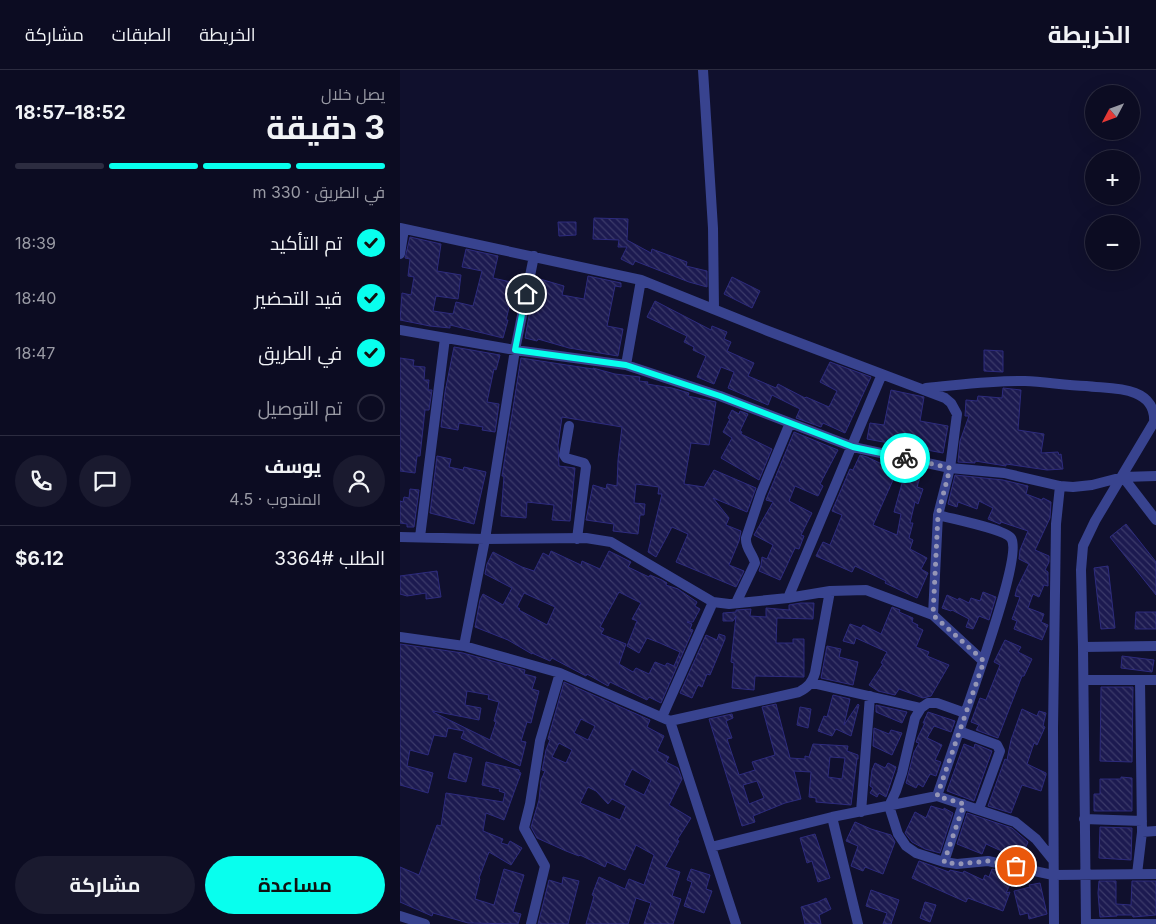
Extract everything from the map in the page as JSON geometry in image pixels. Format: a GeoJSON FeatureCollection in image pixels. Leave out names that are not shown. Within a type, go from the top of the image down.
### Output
{"type":"FeatureCollection","features":[{"type":"Feature","properties":{"kind":"street"},"geometry":{"type":"LineString","coordinates":[[703,70],[713,228],[714,310]]}},
{"type":"Feature","properties":{"kind":"street"},"geometry":{"type":"LineString","coordinates":[[400,254],[402,228],[641,280],[714,310],[923,388],[945,398],[951,403],[957,414],[950,468],[938,515],[933,615]]}},
{"type":"Feature","properties":{"kind":"street"},"geometry":{"type":"LineString","coordinates":[[464,646],[485,539],[515,350],[534,256]]}},
{"type":"Feature","properties":{"kind":"street"},"geometry":{"type":"LineString","coordinates":[[626,365],[641,280]]}},
{"type":"Feature","properties":{"kind":"street"},"geometry":{"type":"LineString","coordinates":[[400,330],[515,350],[626,365],[720,396],[853,447],[950,468],[1004,473],[1060,486],[1092,485],[1123,477],[1156,476]]}},
{"type":"Feature","properties":{"kind":"street"},"geometry":{"type":"LineString","coordinates":[[420,537],[445,338]]}},
{"type":"Feature","properties":{"kind":"street"},"geometry":{"type":"LineString","coordinates":[[788,598],[853,447],[882,374]]}},
{"type":"Feature","properties":{"kind":"street"},"geometry":{"type":"LineString","coordinates":[[923,388],[1025,381],[1134,392],[1149,402],[1154,414],[1154,422],[1123,477],[1095,521],[1083,546],[1081,570],[1084,646],[1084,819],[1088,924],[1156,924]]}},
{"type":"Feature","properties":{"kind":"street"},"geometry":{"type":"LineString","coordinates":[[736,603],[754,563],[754,558],[746,544],[746,538],[761,493],[790,423]]}},
{"type":"Feature","properties":{"kind":"street"},"geometry":{"type":"LineString","coordinates":[[569,426],[564,455],[566,458],[584,463],[586,467],[577,539]]}},
{"type":"Feature","properties":{"kind":"street"},"geometry":{"type":"LineString","coordinates":[[1123,477],[1156,520]]}},
{"type":"Feature","properties":{"kind":"street"},"geometry":{"type":"LineString","coordinates":[[1054,924],[1053,728],[1056,524],[1060,486]]}},
{"type":"Feature","properties":{"kind":"street"},"geometry":{"type":"LineString","coordinates":[[937,796],[984,661],[1010,570],[1014,546],[1011,538],[1000,532],[938,515]]}},
{"type":"Feature","properties":{"kind":"street"},"geometry":{"type":"LineString","coordinates":[[400,537],[485,539],[586,538],[611,542],[713,602],[736,603],[788,598],[830,591],[866,590],[933,615],[984,661]]}},
{"type":"Feature","properties":{"kind":"street"},"geometry":{"type":"LineString","coordinates":[[400,637],[464,646],[560,674],[666,719],[799,692],[812,683],[830,591]]}},
{"type":"Feature","properties":{"kind":"street"},"geometry":{"type":"LineString","coordinates":[[713,602],[666,719],[712,847],[736,924]]}},
{"type":"Feature","properties":{"kind":"street"},"geometry":{"type":"LineString","coordinates":[[1084,646],[1156,646]]}},
{"type":"Feature","properties":{"kind":"street"},"geometry":{"type":"LineString","coordinates":[[531,924],[545,866],[524,828],[530,804],[540,741],[560,674]]}},
{"type":"Feature","properties":{"kind":"street"},"geometry":{"type":"LineString","coordinates":[[1084,680],[1156,680]]}},
{"type":"Feature","properties":{"kind":"street"},"geometry":{"type":"LineString","coordinates":[[1137,874],[1142,826],[1140,680]]}},
{"type":"Feature","properties":{"kind":"street"},"geometry":{"type":"LineString","coordinates":[[812,683],[922,708]]}},
{"type":"Feature","properties":{"kind":"street"},"geometry":{"type":"LineString","coordinates":[[861,812],[870,696]]}},
{"type":"Feature","properties":{"kind":"street"},"geometry":{"type":"LineString","coordinates":[[965,713],[937,703],[928,703],[915,718],[902,773],[889,806],[898,834],[906,846],[916,853],[944,862],[958,864],[988,861],[1053,875],[1156,874]]}},
{"type":"Feature","properties":{"kind":"street"},"geometry":{"type":"LineString","coordinates":[[959,731],[1000,747],[979,809]]}},
{"type":"Feature","properties":{"kind":"street"},"geometry":{"type":"LineString","coordinates":[[712,847],[832,817],[937,796],[1015,822],[1036,839],[1053,860]]}},
{"type":"Feature","properties":{"kind":"street"},"geometry":{"type":"LineString","coordinates":[[944,862],[964,804]]}},
{"type":"Feature","properties":{"kind":"street"},"geometry":{"type":"LineString","coordinates":[[832,817],[858,924]]}},
{"type":"Feature","properties":{"kind":"street"},"geometry":{"type":"LineString","coordinates":[[1084,819],[1142,826],[1156,831]]}},
{"type":"Feature","properties":{"kind":"street"},"geometry":{"type":"LineString","coordinates":[[400,916],[425,924]]}},
{"type":"Feature","properties":{"kind":"building"},"geometry":{"type":"Polygon","coordinates":[[[594,218],[628,219],[627,240],[651,253],[652,249],[687,262],[686,266],[707,271],[707,287],[635,261],[633,265],[621,259],[627,247],[618,247],[619,240],[593,239],[594,218]]]}},
{"type":"Feature","properties":{"kind":"building"},"geometry":{"type":"Polygon","coordinates":[[[558,222],[576,222],[576,235],[559,236],[558,222]]]}},
{"type":"Feature","properties":{"kind":"building"},"geometry":{"type":"Polygon","coordinates":[[[410,237],[441,244],[437,271],[461,275],[458,299],[436,296],[433,311],[453,314],[456,302],[473,306],[482,271],[462,267],[466,249],[498,256],[493,278],[515,283],[503,338],[450,325],[450,328],[400,320],[402,293],[411,295],[414,277],[408,276],[410,259],[405,258],[410,237]]]}},
{"type":"Feature","properties":{"kind":"building"},"geometry":{"type":"Polygon","coordinates":[[[588,276],[621,283],[621,287],[615,286],[607,326],[623,329],[618,356],[525,338],[529,316],[540,279],[564,286],[562,295],[584,299],[588,276]]]}},
{"type":"Feature","properties":{"kind":"building"},"geometry":{"type":"Polygon","coordinates":[[[732,277],[760,291],[752,308],[724,294],[732,277]]]}},
{"type":"Feature","properties":{"kind":"building"},"geometry":{"type":"Polygon","coordinates":[[[655,301],[711,330],[712,326],[727,332],[724,339],[731,342],[727,351],[754,363],[748,376],[776,388],[778,384],[805,398],[829,407],[837,391],[820,382],[830,362],[871,377],[845,433],[823,423],[821,427],[796,418],[800,409],[772,395],[768,405],[728,388],[734,372],[721,367],[714,384],[697,377],[706,356],[693,350],[694,347],[684,342],[687,336],[647,317],[655,301]]]}},
{"type":"Feature","properties":{"kind":"building"},"geometry":{"type":"Polygon","coordinates":[[[454,347],[500,355],[496,370],[494,369],[487,402],[499,404],[495,432],[482,430],[483,427],[459,423],[458,430],[441,427],[445,392],[454,347]]]}},
{"type":"Feature","properties":{"kind":"building"},"geometry":{"type":"Polygon","coordinates":[[[984,350],[1003,351],[1003,372],[984,371],[984,350]]]}},
{"type":"Feature","properties":{"kind":"building"},"geometry":{"type":"Polygon","coordinates":[[[400,358],[414,360],[413,366],[425,367],[424,380],[429,380],[428,390],[432,390],[429,410],[425,410],[420,456],[417,456],[415,473],[400,471],[400,358]]]}},
{"type":"Feature","properties":{"kind":"building"},"geometry":{"type":"Polygon","coordinates":[[[521,358],[640,377],[639,381],[648,382],[647,384],[672,388],[689,393],[688,396],[716,402],[709,445],[691,443],[684,484],[704,487],[714,470],[756,488],[747,512],[713,498],[729,518],[726,525],[741,531],[729,565],[744,571],[736,587],[676,562],[688,534],[672,527],[656,557],[648,552],[662,494],[658,494],[659,487],[636,484],[634,503],[645,504],[644,515],[640,515],[638,534],[613,531],[614,524],[586,520],[593,485],[606,489],[607,484],[617,486],[622,427],[562,417],[558,445],[559,466],[575,468],[570,521],[552,520],[554,505],[527,502],[526,518],[501,516],[504,476],[502,476],[521,358]]]}},
{"type":"Feature","properties":{"kind":"building"},"geometry":{"type":"Polygon","coordinates":[[[1003,388],[1021,390],[1018,430],[1044,434],[1041,453],[1058,452],[1059,455],[1061,454],[1063,469],[1047,470],[975,461],[975,463],[958,462],[960,441],[969,416],[965,416],[966,400],[977,401],[978,396],[1002,398],[1003,388]]]}},
{"type":"Feature","properties":{"kind":"building"},"geometry":{"type":"Polygon","coordinates":[[[891,390],[924,397],[920,421],[948,426],[943,453],[867,439],[870,423],[884,425],[891,390]]]}},
{"type":"Feature","properties":{"kind":"building"},"geometry":{"type":"Polygon","coordinates":[[[732,410],[739,414],[740,411],[748,414],[740,431],[742,432],[741,434],[772,449],[759,480],[721,458],[732,438],[723,432],[730,419],[728,418],[732,410]]]}},
{"type":"Feature","properties":{"kind":"building"},"geometry":{"type":"Polygon","coordinates":[[[794,432],[838,450],[820,484],[823,486],[818,496],[795,486],[789,501],[812,513],[801,535],[804,536],[799,549],[795,548],[780,580],[759,571],[762,557],[767,559],[773,545],[754,535],[773,502],[766,500],[794,432]]]}},
{"type":"Feature","properties":{"kind":"building"},"geometry":{"type":"Polygon","coordinates":[[[860,455],[897,471],[873,525],[897,535],[901,514],[894,512],[906,469],[921,474],[917,487],[923,489],[918,504],[915,502],[909,538],[913,540],[910,549],[927,558],[921,569],[928,573],[917,598],[855,566],[852,572],[816,556],[823,542],[830,545],[842,515],[832,511],[850,469],[853,470],[860,455]]]}},
{"type":"Feature","properties":{"kind":"building"},"geometry":{"type":"Polygon","coordinates":[[[437,456],[451,459],[449,467],[463,470],[464,467],[486,472],[474,524],[430,513],[437,456]]]}},
{"type":"Feature","properties":{"kind":"building"},"geometry":{"type":"Polygon","coordinates":[[[955,475],[1003,480],[1028,486],[1026,494],[1051,502],[1050,518],[1035,550],[1049,556],[1049,562],[1045,570],[1048,572],[1048,586],[1044,585],[1039,597],[1033,594],[1028,608],[1044,614],[1041,622],[1048,625],[1042,640],[1014,629],[1017,621],[1012,619],[1020,597],[1015,596],[1017,588],[1029,564],[1019,559],[1020,550],[1028,531],[988,519],[993,508],[979,501],[977,509],[958,502],[957,507],[948,504],[955,475]]]}},
{"type":"Feature","properties":{"kind":"building"},"geometry":{"type":"Polygon","coordinates":[[[410,489],[419,490],[414,527],[407,527],[407,524],[400,523],[400,501],[403,502],[404,497],[409,498],[410,489]]]}},
{"type":"Feature","properties":{"kind":"building"},"geometry":{"type":"Polygon","coordinates":[[[1126,524],[1156,562],[1156,595],[1110,537],[1126,524]]]}},
{"type":"Feature","properties":{"kind":"building"},"geometry":{"type":"Polygon","coordinates":[[[551,551],[581,565],[582,561],[600,569],[609,551],[631,562],[628,567],[649,577],[650,575],[662,580],[667,583],[666,585],[678,589],[697,602],[695,606],[700,609],[693,622],[687,622],[692,624],[690,629],[693,630],[661,703],[649,697],[647,700],[610,682],[608,686],[552,658],[550,661],[532,654],[508,640],[475,627],[480,600],[483,594],[503,605],[512,588],[485,574],[487,564],[493,552],[534,571],[543,553],[549,556],[551,551]],[[619,592],[600,627],[604,629],[601,634],[626,644],[619,664],[633,672],[636,668],[649,674],[655,662],[665,666],[667,663],[674,666],[680,652],[660,643],[647,638],[639,653],[627,646],[637,621],[632,619],[641,603],[619,592]],[[524,593],[517,607],[519,610],[547,625],[555,607],[524,593]]]}},
{"type":"Feature","properties":{"kind":"building"},"geometry":{"type":"Polygon","coordinates":[[[1108,566],[1115,628],[1101,629],[1094,568],[1108,566]]]}},
{"type":"Feature","properties":{"kind":"building"},"geometry":{"type":"Polygon","coordinates":[[[437,571],[441,597],[426,599],[426,593],[407,596],[400,594],[400,576],[437,571]]]}},
{"type":"Feature","properties":{"kind":"building"},"geometry":{"type":"Polygon","coordinates":[[[983,592],[996,597],[989,620],[979,616],[973,629],[966,627],[969,619],[952,610],[942,608],[947,595],[969,603],[971,598],[980,601],[983,592]]]}},
{"type":"Feature","properties":{"kind":"building"},"geometry":{"type":"Polygon","coordinates":[[[814,603],[813,619],[777,618],[776,643],[793,643],[793,639],[804,639],[804,677],[755,676],[754,690],[732,688],[734,663],[731,662],[736,616],[733,621],[723,621],[723,613],[751,609],[750,616],[766,617],[766,608],[789,610],[789,605],[814,603]]]}},
{"type":"Feature","properties":{"kind":"building"},"geometry":{"type":"Polygon","coordinates":[[[892,607],[913,618],[912,622],[923,630],[916,647],[929,652],[927,656],[949,665],[931,696],[923,698],[899,689],[895,695],[878,691],[869,685],[883,664],[881,663],[887,652],[856,638],[854,644],[843,641],[850,624],[861,628],[863,625],[881,634],[892,607]]]}},
{"type":"Feature","properties":{"kind":"building"},"geometry":{"type":"Polygon","coordinates":[[[1136,612],[1156,612],[1156,629],[1135,629],[1136,612]]]}},
{"type":"Feature","properties":{"kind":"building"},"geometry":{"type":"Polygon","coordinates":[[[719,634],[725,636],[725,639],[710,675],[707,674],[702,687],[698,685],[692,698],[680,693],[706,635],[717,640],[719,634]]]}},
{"type":"Feature","properties":{"kind":"building"},"geometry":{"type":"Polygon","coordinates":[[[1005,640],[1021,647],[1018,652],[1032,659],[1024,676],[1022,676],[998,738],[976,730],[979,725],[971,722],[980,698],[986,700],[1000,665],[994,662],[1005,640]]]}},
{"type":"Feature","properties":{"kind":"building"},"geometry":{"type":"Polygon","coordinates":[[[400,644],[463,653],[525,670],[524,674],[536,677],[532,689],[539,691],[531,723],[527,722],[521,741],[526,742],[520,766],[461,738],[464,731],[448,728],[446,737],[434,735],[428,755],[410,750],[407,766],[433,773],[428,793],[400,785],[400,644]],[[467,691],[465,705],[481,708],[479,720],[433,712],[490,740],[496,722],[494,721],[499,702],[488,699],[489,695],[467,691]]]}},
{"type":"Feature","properties":{"kind":"building"},"geometry":{"type":"Polygon","coordinates":[[[827,646],[841,649],[839,657],[858,662],[853,685],[821,678],[827,646]]]}},
{"type":"Feature","properties":{"kind":"building"},"geometry":{"type":"Polygon","coordinates":[[[1122,656],[1154,660],[1152,672],[1121,668],[1122,656]]]}},
{"type":"Feature","properties":{"kind":"building"},"geometry":{"type":"Polygon","coordinates":[[[564,682],[650,720],[647,727],[664,736],[657,751],[669,757],[666,762],[678,768],[682,779],[669,805],[691,818],[677,840],[679,841],[665,867],[680,872],[672,896],[681,899],[673,924],[644,924],[651,903],[636,898],[628,924],[586,924],[594,896],[592,895],[599,877],[625,889],[629,879],[644,885],[654,855],[636,845],[625,870],[607,862],[605,867],[537,838],[531,827],[539,800],[541,780],[545,771],[542,770],[550,740],[548,739],[564,682]],[[581,719],[574,733],[588,740],[595,726],[581,719]],[[559,743],[552,757],[566,763],[572,750],[559,743]],[[632,769],[624,785],[644,795],[651,780],[632,769]],[[588,787],[580,803],[620,820],[626,806],[612,799],[608,804],[596,791],[588,787]]]}},
{"type":"Feature","properties":{"kind":"building"},"geometry":{"type":"Polygon","coordinates":[[[1101,687],[1133,687],[1132,762],[1100,761],[1101,687]]]}},
{"type":"Feature","properties":{"kind":"building"},"geometry":{"type":"Polygon","coordinates":[[[833,695],[850,699],[844,725],[859,705],[851,736],[836,729],[832,736],[818,731],[824,716],[827,717],[833,695]]]}},
{"type":"Feature","properties":{"kind":"building"},"geometry":{"type":"Polygon","coordinates":[[[776,704],[790,758],[805,759],[805,756],[809,757],[813,744],[848,746],[847,751],[858,755],[851,805],[816,802],[816,798],[809,797],[811,772],[794,771],[801,799],[785,803],[753,816],[755,822],[742,826],[709,719],[732,714],[733,718],[726,721],[732,738],[727,739],[739,775],[755,770],[752,762],[775,755],[762,707],[776,704]],[[830,757],[828,777],[842,779],[845,758],[830,757]],[[757,781],[743,785],[749,804],[764,798],[757,781]]]}},
{"type":"Feature","properties":{"kind":"building"},"geometry":{"type":"Polygon","coordinates":[[[876,705],[907,712],[902,723],[876,712],[876,705]]]}},
{"type":"Feature","properties":{"kind":"building"},"geometry":{"type":"Polygon","coordinates":[[[800,707],[811,709],[808,728],[797,725],[800,707]]]}},
{"type":"Feature","properties":{"kind":"building"},"geometry":{"type":"Polygon","coordinates":[[[1022,709],[1037,716],[1039,711],[1046,713],[1043,726],[1045,727],[1037,745],[1034,743],[1027,764],[1046,773],[1046,775],[1041,791],[1022,785],[1011,813],[988,806],[1005,759],[1007,760],[1011,740],[1022,709]]]}},
{"type":"Feature","properties":{"kind":"building"},"geometry":{"type":"Polygon","coordinates":[[[928,712],[955,721],[951,732],[934,726],[927,738],[942,745],[935,760],[941,762],[936,776],[930,774],[923,787],[918,784],[916,788],[906,783],[914,752],[919,743],[916,742],[928,712]]]}},
{"type":"Feature","properties":{"kind":"building"},"geometry":{"type":"Polygon","coordinates":[[[874,728],[889,734],[891,730],[902,733],[892,755],[873,746],[874,728]]]}},
{"type":"Feature","properties":{"kind":"building"},"geometry":{"type":"Polygon","coordinates":[[[964,744],[974,748],[975,744],[992,751],[974,801],[947,791],[964,744]]]}},
{"type":"Feature","properties":{"kind":"building"},"geometry":{"type":"Polygon","coordinates":[[[454,753],[472,758],[466,782],[448,778],[454,753]]]}},
{"type":"Feature","properties":{"kind":"building"},"geometry":{"type":"Polygon","coordinates":[[[486,762],[519,770],[521,773],[504,820],[486,813],[483,831],[503,839],[501,843],[508,845],[510,841],[522,848],[511,865],[489,852],[479,878],[475,899],[494,905],[504,869],[524,875],[513,912],[521,914],[518,924],[468,923],[433,913],[432,916],[400,902],[400,867],[419,875],[437,825],[441,826],[446,793],[503,802],[505,793],[499,791],[500,789],[482,785],[486,762]]]}},
{"type":"Feature","properties":{"kind":"building"},"geometry":{"type":"Polygon","coordinates":[[[875,763],[885,768],[888,763],[896,767],[886,797],[879,793],[877,797],[870,793],[873,788],[870,786],[875,763]]]}},
{"type":"Feature","properties":{"kind":"building"},"geometry":{"type":"Polygon","coordinates":[[[1121,777],[1132,778],[1132,811],[1094,811],[1094,794],[1100,794],[1100,779],[1121,779],[1121,777]]]}},
{"type":"Feature","properties":{"kind":"building"},"geometry":{"type":"Polygon","coordinates":[[[931,806],[944,810],[944,808],[953,813],[940,853],[925,849],[912,842],[905,833],[915,812],[926,818],[931,806]]]}},
{"type":"Feature","properties":{"kind":"building"},"geometry":{"type":"Polygon","coordinates":[[[967,813],[1012,828],[1028,842],[1020,861],[1004,857],[1006,853],[986,844],[982,854],[957,844],[967,813]]]}},
{"type":"Feature","properties":{"kind":"building"},"geometry":{"type":"Polygon","coordinates":[[[855,822],[891,835],[895,842],[883,874],[865,867],[863,871],[851,866],[858,846],[846,841],[855,822]]]}},
{"type":"Feature","properties":{"kind":"building"},"geometry":{"type":"Polygon","coordinates":[[[1100,827],[1132,828],[1131,860],[1099,858],[1100,827]]]}},
{"type":"Feature","properties":{"kind":"building"},"geometry":{"type":"Polygon","coordinates":[[[815,834],[830,878],[818,882],[812,861],[807,863],[800,838],[815,834]]]}},
{"type":"Feature","properties":{"kind":"building"},"geometry":{"type":"Polygon","coordinates":[[[919,861],[949,872],[950,870],[963,873],[964,871],[983,880],[985,875],[989,877],[992,869],[1015,874],[1006,893],[1010,892],[1003,911],[968,898],[966,902],[912,878],[919,861]]]}},
{"type":"Feature","properties":{"kind":"building"},"geometry":{"type":"Polygon","coordinates":[[[691,869],[710,875],[706,889],[712,891],[704,913],[684,906],[692,882],[687,880],[691,869]]]}},
{"type":"Feature","properties":{"kind":"building"},"geometry":{"type":"Polygon","coordinates":[[[563,877],[579,881],[568,924],[538,924],[549,880],[562,884],[563,877]]]}},
{"type":"Feature","properties":{"kind":"building"},"geometry":{"type":"Polygon","coordinates":[[[1099,881],[1116,881],[1116,904],[1131,905],[1132,881],[1156,881],[1156,915],[1100,917],[1099,881]]]}},
{"type":"Feature","properties":{"kind":"building"},"geometry":{"type":"Polygon","coordinates":[[[1040,883],[1047,914],[1029,919],[1028,913],[1020,915],[1014,891],[1040,883]]]}},
{"type":"Feature","properties":{"kind":"building"},"geometry":{"type":"Polygon","coordinates":[[[871,890],[899,900],[891,924],[883,924],[887,913],[866,906],[871,890]]]}},
{"type":"Feature","properties":{"kind":"building"},"geometry":{"type":"Polygon","coordinates":[[[826,898],[831,909],[819,915],[821,924],[805,924],[801,907],[826,898]]]}},
{"type":"Feature","properties":{"kind":"building"},"geometry":{"type":"Polygon","coordinates":[[[925,902],[936,905],[930,922],[920,918],[925,902]]]}},
{"type":"Feature","properties":{"kind":"way so far"},"geometry":{"type":"LineString","coordinates":[[905,458],[950,468],[938,515],[933,615],[984,661],[937,796],[964,804],[944,862],[958,864],[988,861],[1016,866]]}},
{"type":"Feature","properties":{"kind":"route"},"geometry":{"type":"LineString","coordinates":[[526,294],[515,350],[626,365],[720,396],[853,447],[905,458]]}}]}
